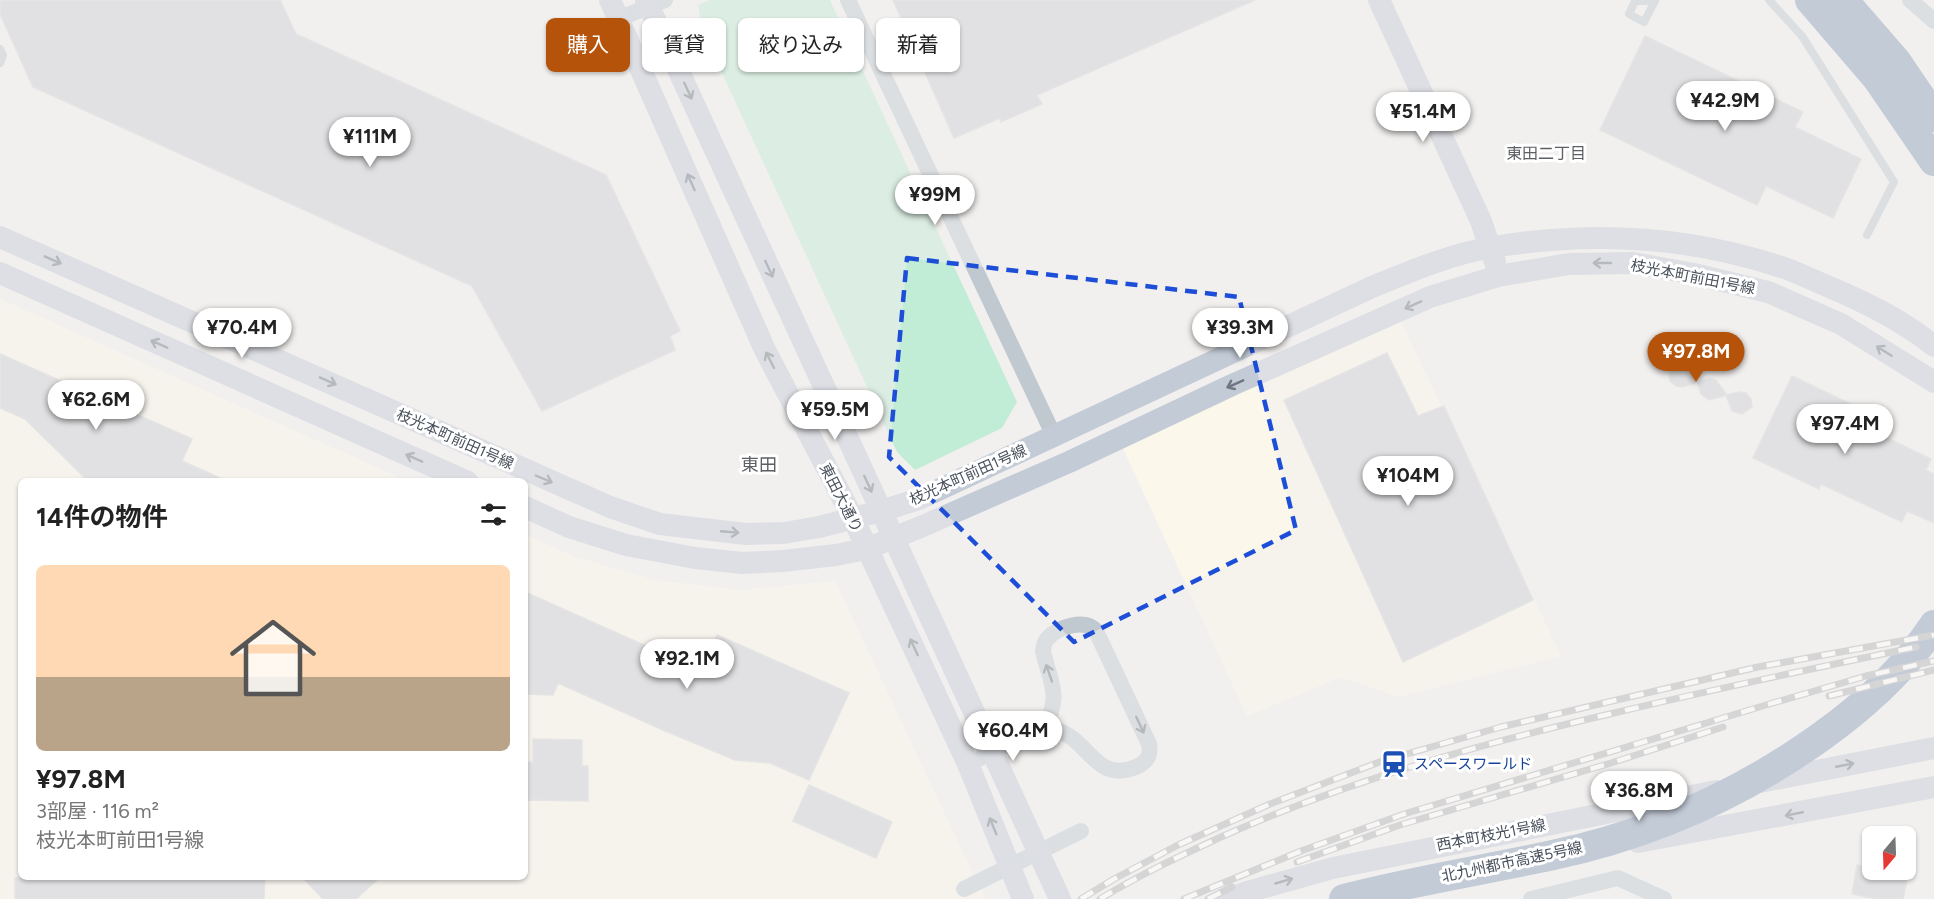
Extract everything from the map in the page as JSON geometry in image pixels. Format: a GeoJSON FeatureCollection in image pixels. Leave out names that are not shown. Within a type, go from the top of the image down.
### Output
{"type":"FeatureCollection","features":[{"type":"Feature","properties":{"kind":"highway"},"geometry":{"type":"LineString","coordinates":[[1811,0],[1934,130]]}},
{"type":"Feature","properties":{"kind":"highway"},"geometry":{"type":"LineString","coordinates":[[1811,0],[1877,78],[1934,161]]}},
{"type":"Feature","properties":{"kind":"highway"},"geometry":{"type":"LineString","coordinates":[[1852,10],[1934,93]]}},
{"type":"Feature","properties":{"kind":"highway"},"geometry":{"type":"LineString","coordinates":[[1852,10],[1896,61],[1934,117]]}},
{"type":"Feature","properties":{"kind":"highway","name":"北九州都市高速5号線"},"geometry":{"type":"LineString","coordinates":[[1344,899],[1556,855],[1623,836],[1718,800],[1763,776],[1815,741],[1863,704],[1894,675],[1922,643],[1934,625]]}},
{"type":"Feature","properties":{"kind":"highway"},"geometry":{"type":"LineString","coordinates":[[1556,855],[1695,821],[1734,806],[1772,787],[1814,761],[1876,715],[1904,687],[1934,650]]}},
{"type":"Feature","properties":{"kind":"street"},"geometry":{"type":"LineString","coordinates":[[848,0],[1054,436]]}},
{"type":"Feature","properties":{"kind":"street"},"geometry":{"type":"LineString","coordinates":[[1379,0],[1491,247],[1498,276]]}},
{"type":"Feature","properties":{"kind":"street"},"geometry":{"type":"LineString","coordinates":[[1910,0],[1934,21]]}},
{"type":"Feature","properties":{"kind":"street"},"geometry":{"type":"LineString","coordinates":[[614,9],[653,2]]}},
{"type":"Feature","properties":{"kind":"street","name":"東田大通り"},"geometry":{"type":"LineString","coordinates":[[653,2],[881,511],[1060,899]]}},
{"type":"Feature","properties":{"kind":"street","name":"東田大通り"},"geometry":{"type":"LineString","coordinates":[[614,9],[765,350],[853,518],[968,764],[1023,899]]}},
{"type":"Feature","properties":{"kind":"street","name":"枝光本町前田1号線"},"geometry":{"type":"LineString","coordinates":[[0,237],[610,507],[660,524],[723,532],[765,533],[819,527],[919,499],[1372,287],[1418,268],[1491,247],[1566,238],[1635,239],[1707,248],[1782,267],[1867,303],[1934,346]]}},
{"type":"Feature","properties":{"kind":"street","name":"枝光本町前田1号線"},"geometry":{"type":"LineString","coordinates":[[528,508],[569,527],[626,545],[695,558],[742,563],[783,561],[866,549],[1069,462],[1232,385],[1430,297],[1498,276],[1569,264],[1633,263],[1694,274],[1768,292],[1841,324],[1934,382]]}},
{"type":"Feature","properties":{"kind":"street"},"geometry":{"type":"LineString","coordinates":[[0,273],[459,478]]}},
{"type":"Feature","properties":{"kind":"street"},"geometry":{"type":"LineString","coordinates":[[968,764],[1045,729],[1062,732],[1076,739],[1098,763],[1114,771],[1131,769],[1143,764],[1149,755],[1149,744],[1092,626],[1081,623],[1075,625],[1050,636],[1044,644],[1043,651],[1055,692],[1054,704],[1045,729]]}},
{"type":"Feature","properties":{"kind":"street","name":"西本町枝光1号線"},"geometry":{"type":"LineString","coordinates":[[1228,899],[1333,868],[1388,856],[1934,748]]}},
{"type":"Feature","properties":{"kind":"street"},"geometry":{"type":"LineString","coordinates":[[1354,899],[1408,885],[1934,787]]}},
{"type":"Feature","properties":{"kind":"street"},"geometry":{"type":"LineString","coordinates":[[963,889],[1081,831]]}},
{"type":"Feature","properties":{"kind":"street"},"geometry":{"type":"LineString","coordinates":[[1531,899],[1618,878],[1660,898]]}},
{"type":"Feature","properties":{"kind":"lane"},"geometry":{"type":"LineString","coordinates":[[1769,0],[1802,36],[1894,182],[1867,235]]}},
{"type":"Feature","properties":{"kind":"lane"},"geometry":{"type":"LineString","coordinates":[[0,49],[3,55],[0,63]]}},
{"type":"Feature","properties":{"kind":"highlighted area"},"geometry":{"type":"Polygon","coordinates":[[[907,258],[1239,297],[1296,530],[1074,642],[889,457],[907,258]]]}},
{"type":"Feature","properties":{"kind":"shaded area"},"geometry":{"type":"Polygon","coordinates":[[[0,299],[400,478],[18,478],[18,880],[528,880],[528,535],[572,556],[654,580],[740,590],[835,581],[985,899],[0,899],[0,299]]]}},
{"type":"Feature","properties":{"kind":"shaded area"},"geometry":{"type":"Polygon","coordinates":[[[1401,322],[1561,656],[1398,697],[1341,677],[1247,716],[1120,442],[1401,322]]]}},
{"type":"Feature","properties":{"kind":"green space"},"geometry":{"type":"Polygon","coordinates":[[[709,0],[830,0],[838,18],[738,18],[738,72],[863,72],[1017,402],[1002,428],[915,470],[897,452],[721,72],[726,72],[726,18],[700,18],[698,5],[709,0]]]}},
{"type":"Feature","properties":{"kind":"building"},"geometry":{"type":"Polygon","coordinates":[[[0,0],[280,0],[296,34],[606,175],[680,331],[670,336],[675,350],[542,411],[472,286],[33,87],[0,14],[0,0]]]}},
{"type":"Feature","properties":{"kind":"building"},"geometry":{"type":"Polygon","coordinates":[[[893,0],[1255,0],[1037,95],[1042,104],[1001,122],[1000,118],[954,138],[925,72],[960,72],[960,18],[901,18],[893,0]]]}},
{"type":"Feature","properties":{"kind":"building"},"geometry":{"type":"Polygon","coordinates":[[[1645,36],[1803,112],[1795,127],[1861,159],[1833,218],[1766,186],[1757,205],[1600,130],[1645,36]]]}},
{"type":"Feature","properties":{"kind":"building"},"geometry":{"type":"Polygon","coordinates":[[[1387,353],[1418,416],[1444,406],[1533,600],[1403,662],[1284,400],[1387,353]]]}},
{"type":"Feature","properties":{"kind":"building"},"geometry":{"type":"Polygon","coordinates":[[[0,354],[192,439],[182,461],[220,478],[85,478],[25,419],[0,408],[0,354]]]}},
{"type":"Feature","properties":{"kind":"building"},"geometry":{"type":"Polygon","coordinates":[[[1679,365],[1686,367],[1697,382],[1683,387],[1676,386],[1670,381],[1669,375],[1672,368],[1679,365]]]}},
{"type":"Feature","properties":{"kind":"building"},"geometry":{"type":"Polygon","coordinates":[[[1792,376],[1855,406],[1848,419],[1931,459],[1926,470],[1934,474],[1934,523],[1907,511],[1902,522],[1821,484],[1819,489],[1753,458],[1792,376]]]}},
{"type":"Feature","properties":{"kind":"building"},"geometry":{"type":"Polygon","coordinates":[[[1709,378],[1716,380],[1727,395],[1709,400],[1701,394],[1697,382],[1709,378]]]}},
{"type":"Feature","properties":{"kind":"building"},"geometry":{"type":"Polygon","coordinates":[[[1746,393],[1751,399],[1752,407],[1742,414],[1732,411],[1726,395],[1746,393]]]}},
{"type":"Feature","properties":{"kind":"building"},"geometry":{"type":"Polygon","coordinates":[[[528,593],[702,671],[717,635],[849,693],[809,780],[770,763],[735,760],[558,683],[553,695],[528,694],[528,593]]]}},
{"type":"Feature","properties":{"kind":"building"},"geometry":{"type":"Polygon","coordinates":[[[533,739],[582,740],[582,766],[588,766],[588,801],[528,800],[528,762],[533,762],[533,739]]]}},
{"type":"Feature","properties":{"kind":"building"},"geometry":{"type":"Polygon","coordinates":[[[809,785],[892,822],[876,858],[793,821],[809,785]]]}},
{"type":"Feature","properties":{"kind":"building"},"geometry":{"type":"Polygon","coordinates":[[[1857,865],[1862,866],[1862,880],[1907,880],[1903,899],[1877,899],[1852,894],[1857,865]]]}},
{"type":"Feature","properties":{"kind":"building"},"geometry":{"type":"Polygon","coordinates":[[[15,878],[18,880],[265,880],[264,899],[15,899],[15,878]]]}},
{"type":"Feature","properties":{"kind":"building"},"geometry":{"type":"Polygon","coordinates":[[[305,880],[377,880],[356,899],[323,899],[305,880]]]}},
{"type":"Feature","properties":{"kind":"railway"},"geometry":{"type":"LineString","coordinates":[[1081,899],[1178,845],[1270,804],[1382,761],[1501,727],[1758,667],[1934,635]]}},
{"type":"Feature","properties":{"kind":"railway"},"geometry":{"type":"LineString","coordinates":[[1100,899],[1221,837],[1365,781],[1464,751],[1614,713],[1916,647]]}},
{"type":"Feature","properties":{"kind":"railway"},"geometry":{"type":"LineString","coordinates":[[1184,899],[1301,851],[1404,814],[1866,676],[1934,661]]}},
{"type":"Feature","properties":{"kind":"railway"},"geometry":{"type":"LineString","coordinates":[[1829,696],[1934,670]]}},
{"type":"Feature","properties":{"kind":"railway"},"geometry":{"type":"LineString","coordinates":[[1297,862],[1400,825],[1611,763],[1723,727]]}},
{"type":"Feature","properties":{"kind":"railway"},"geometry":{"type":"LineString","coordinates":[[1208,899],[1232,887]]}},
{"type":"Feature","properties":{"kind":"place","name":"スペースワールド"},"geometry":{"type":"Point","coordinates":[1394,764]}},
{"type":"Feature","properties":{"kind":"district","name":"東田二丁目"},"geometry":{"type":"Point","coordinates":[1546,153]}},
{"type":"Feature","properties":{"kind":"district","name":"東田"},"geometry":{"type":"Point","coordinates":[759,465]}}]}
